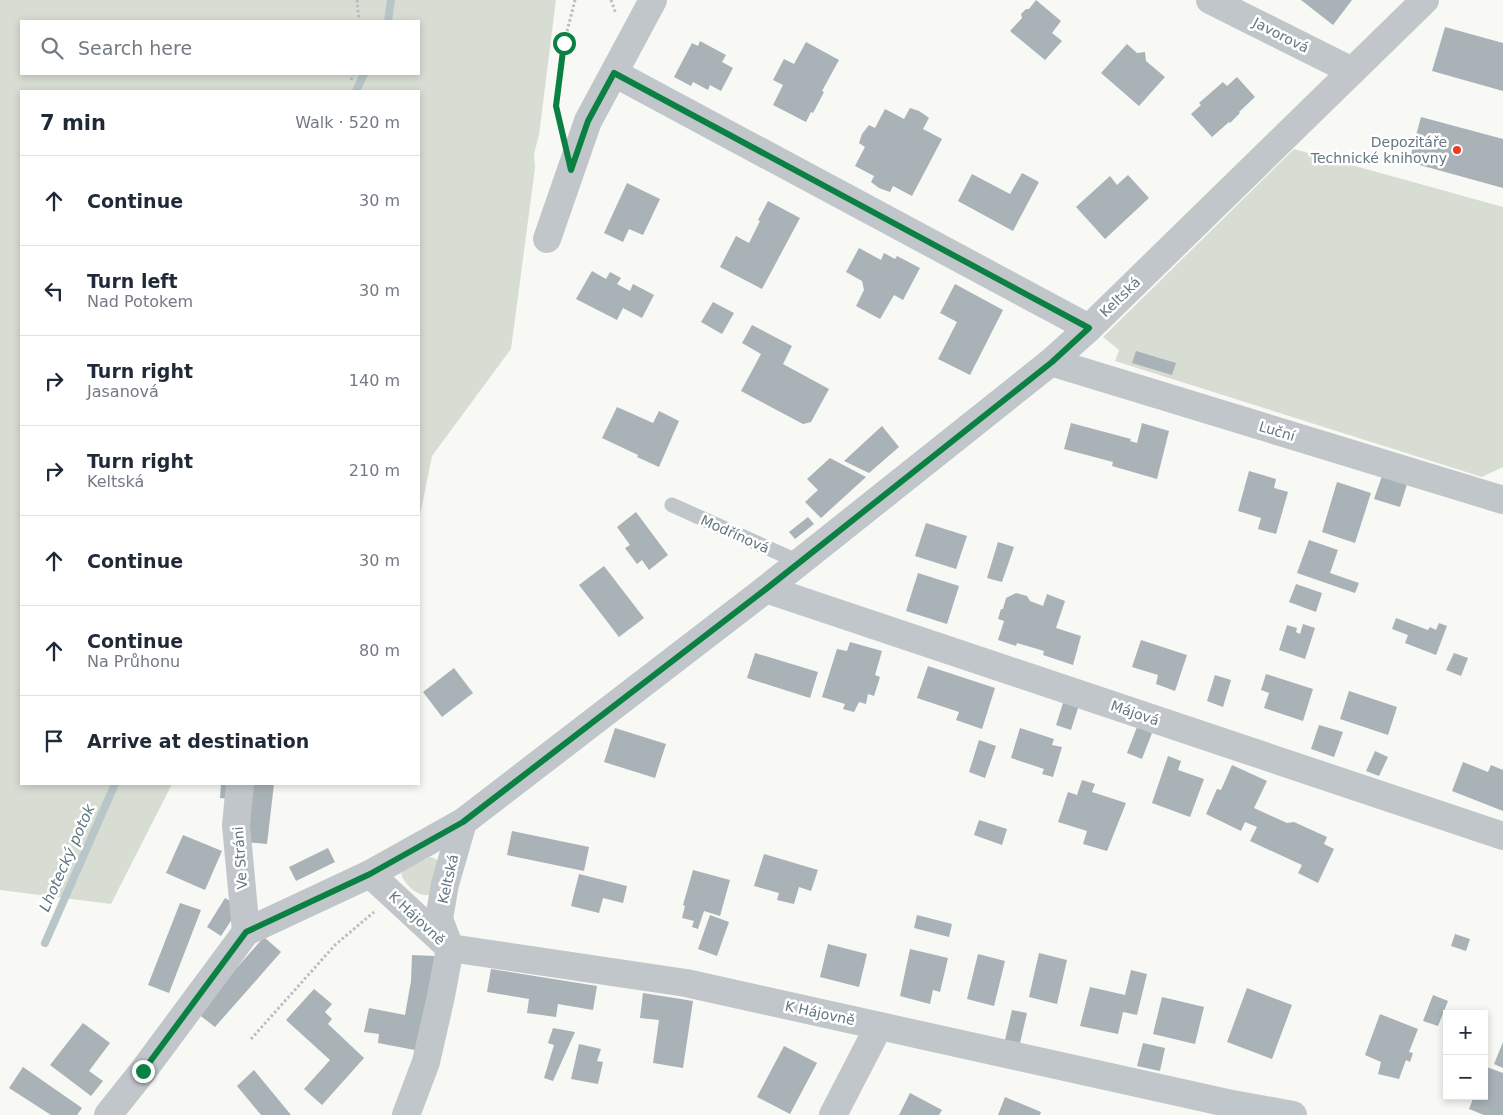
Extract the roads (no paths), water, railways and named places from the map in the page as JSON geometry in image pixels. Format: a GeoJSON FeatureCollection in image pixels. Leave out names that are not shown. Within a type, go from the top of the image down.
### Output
{"type":"FeatureCollection","features":[{"type":"Feature","properties":{"kind":"street"},"geometry":{"type":"LineString","coordinates":[[547,239],[588,121],[653,0]]}},
{"type":"Feature","properties":{"kind":"street","name":"Javorová"},"geometry":{"type":"LineString","coordinates":[[1210,0],[1352,71]]}},
{"type":"Feature","properties":{"kind":"street","name":"Keltská"},"geometry":{"type":"LineString","coordinates":[[450,948],[439,919],[445,884],[463,822],[766,589],[1052,362],[1425,0]]}},
{"type":"Feature","properties":{"kind":"street"},"geometry":{"type":"LineString","coordinates":[[614,73],[1089,328]]}},
{"type":"Feature","properties":{"kind":"street","name":"Luční"},"geometry":{"type":"LineString","coordinates":[[1052,362],[1503,500]]}},
{"type":"Feature","properties":{"kind":"street","name":"Májová"},"geometry":{"type":"LineString","coordinates":[[766,589],[1503,836]]}},
{"type":"Feature","properties":{"kind":"street","name":"Ve Stráni"},"geometry":{"type":"LineString","coordinates":[[240,785],[236,825],[246,932]]}},
{"type":"Feature","properties":{"kind":"street"},"geometry":{"type":"LineString","coordinates":[[108,1115],[246,932],[370,874],[463,822]]}},
{"type":"Feature","properties":{"kind":"street","name":"K Hájovně"},"geometry":{"type":"LineString","coordinates":[[370,874],[450,948],[686,983],[879,1026],[1224,1109],[1293,1115]]}},
{"type":"Feature","properties":{"kind":"street"},"geometry":{"type":"LineString","coordinates":[[406,1115],[426,1062],[442,996],[450,948]]}},
{"type":"Feature","properties":{"kind":"street"},"geometry":{"type":"LineString","coordinates":[[833,1115],[879,1026]]}},
{"type":"Feature","properties":{"kind":"lane","name":"Modřínová"},"geometry":{"type":"LineString","coordinates":[[672,505],[799,562]]}},
{"type":"Feature","properties":{"kind":"waterway","name":"Lhotecký potok"},"geometry":{"type":"LineString","coordinates":[[388,20],[391,0]]}},
{"type":"Feature","properties":{"kind":"waterway","name":"Lhotecký potok"},"geometry":{"type":"LineString","coordinates":[[356,90],[364,75]]}},
{"type":"Feature","properties":{"kind":"waterway","name":"Lhotecký potok"},"geometry":{"type":"LineString","coordinates":[[45,943],[115,785]]}},
{"type":"Feature","properties":{"kind":"place","name":"Depozitáře Technické knihovny"},"geometry":{"type":"Point","coordinates":[1457,150]}}]}
